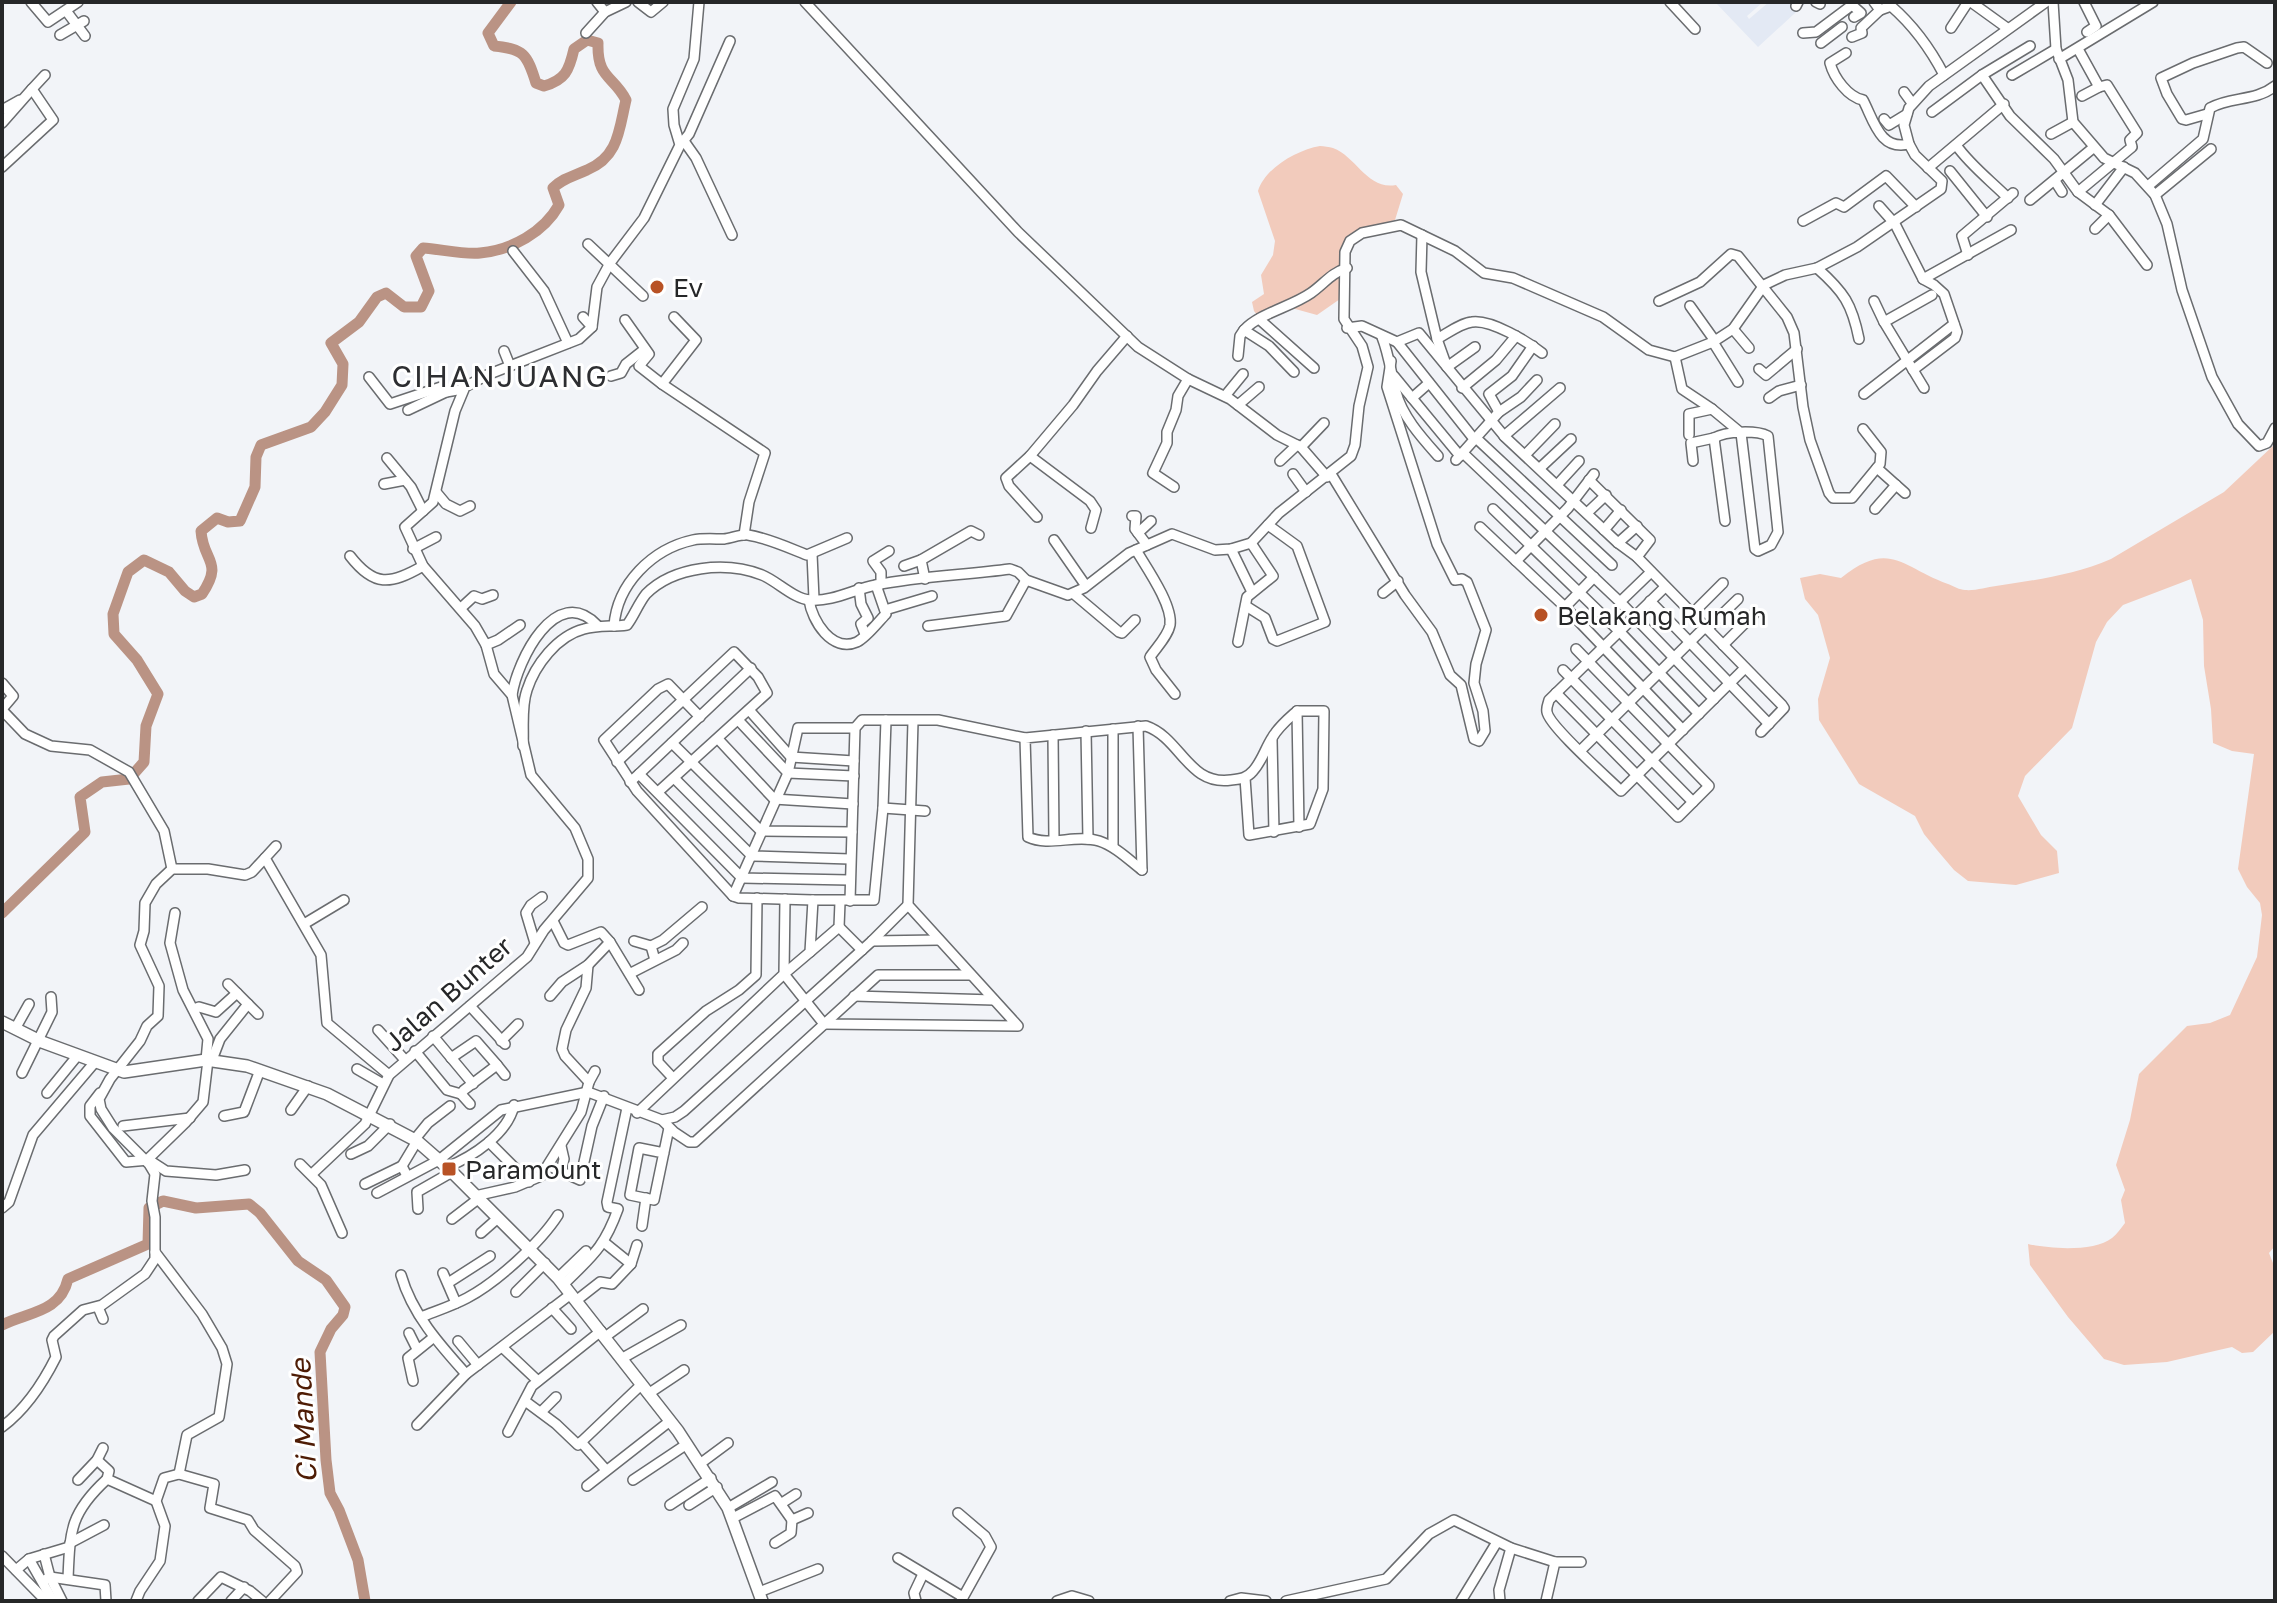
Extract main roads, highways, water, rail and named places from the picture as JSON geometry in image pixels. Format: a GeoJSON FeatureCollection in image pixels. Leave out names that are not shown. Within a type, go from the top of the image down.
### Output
{"type":"FeatureCollection","features":[{"type":"Feature","properties":{"kind":"main road"},"geometry":{"type":"LineString","coordinates":[[2,1022],[38,1040],[116,1070],[132,1072],[209,1060],[260,1070],[308,1086],[390,1124],[416,1140],[545,1263],[670,1421],[714,1482],[730,1513],[761,1597]]}},
{"type":"Feature","properties":{"kind":"waterway","name":"Ci Mande"},"geometry":{"type":"LineString","coordinates":[[2,913],[85,832],[80,797],[102,782],[129,779],[144,762],[146,726],[158,694],[137,660],[114,634],[113,614],[128,572],[144,560],[169,572],[194,597],[202,594],[212,568],[201,531],[217,518],[228,522],[240,521],[255,487],[256,457],[261,445],[311,427],[325,412],[342,385],[343,364],[331,343],[359,322],[377,297],[386,293],[404,307],[421,307],[429,291],[416,256],[423,248],[474,253],[515,244],[536,231],[553,215],[559,205],[553,188],[598,164],[612,150],[626,100],[600,64],[598,43],[587,40],[574,49],[568,69],[557,81],[544,86],[536,83],[527,59],[518,51],[494,46],[488,33],[511,2]]}},
{"type":"Feature","properties":{"kind":"waterway","name":"Ci Mande"},"geometry":{"type":"LineString","coordinates":[[2,1325],[50,1305],[58,1299],[68,1279],[148,1244],[149,1208],[163,1201],[196,1208],[249,1204],[260,1213],[298,1261],[326,1280],[345,1307],[320,1352],[326,1460],[330,1493],[358,1560],[365,1601]]}},
{"type":"Feature","properties":{"kind":"place","name":"Ev"},"geometry":{"type":"Point","coordinates":[657,287]}},
{"type":"Feature","properties":{"kind":"place","name":"Belakang Rumah"},"geometry":{"type":"Point","coordinates":[1541,615]}},
{"type":"Feature","properties":{"kind":"place","name":"Paramount"},"geometry":{"type":"Point","coordinates":[449,1169]}},
{"type":"Feature","properties":{"kind":"district","name":"CIHANJUANG"},"geometry":{"type":"Point","coordinates":[500,376]}}]}
